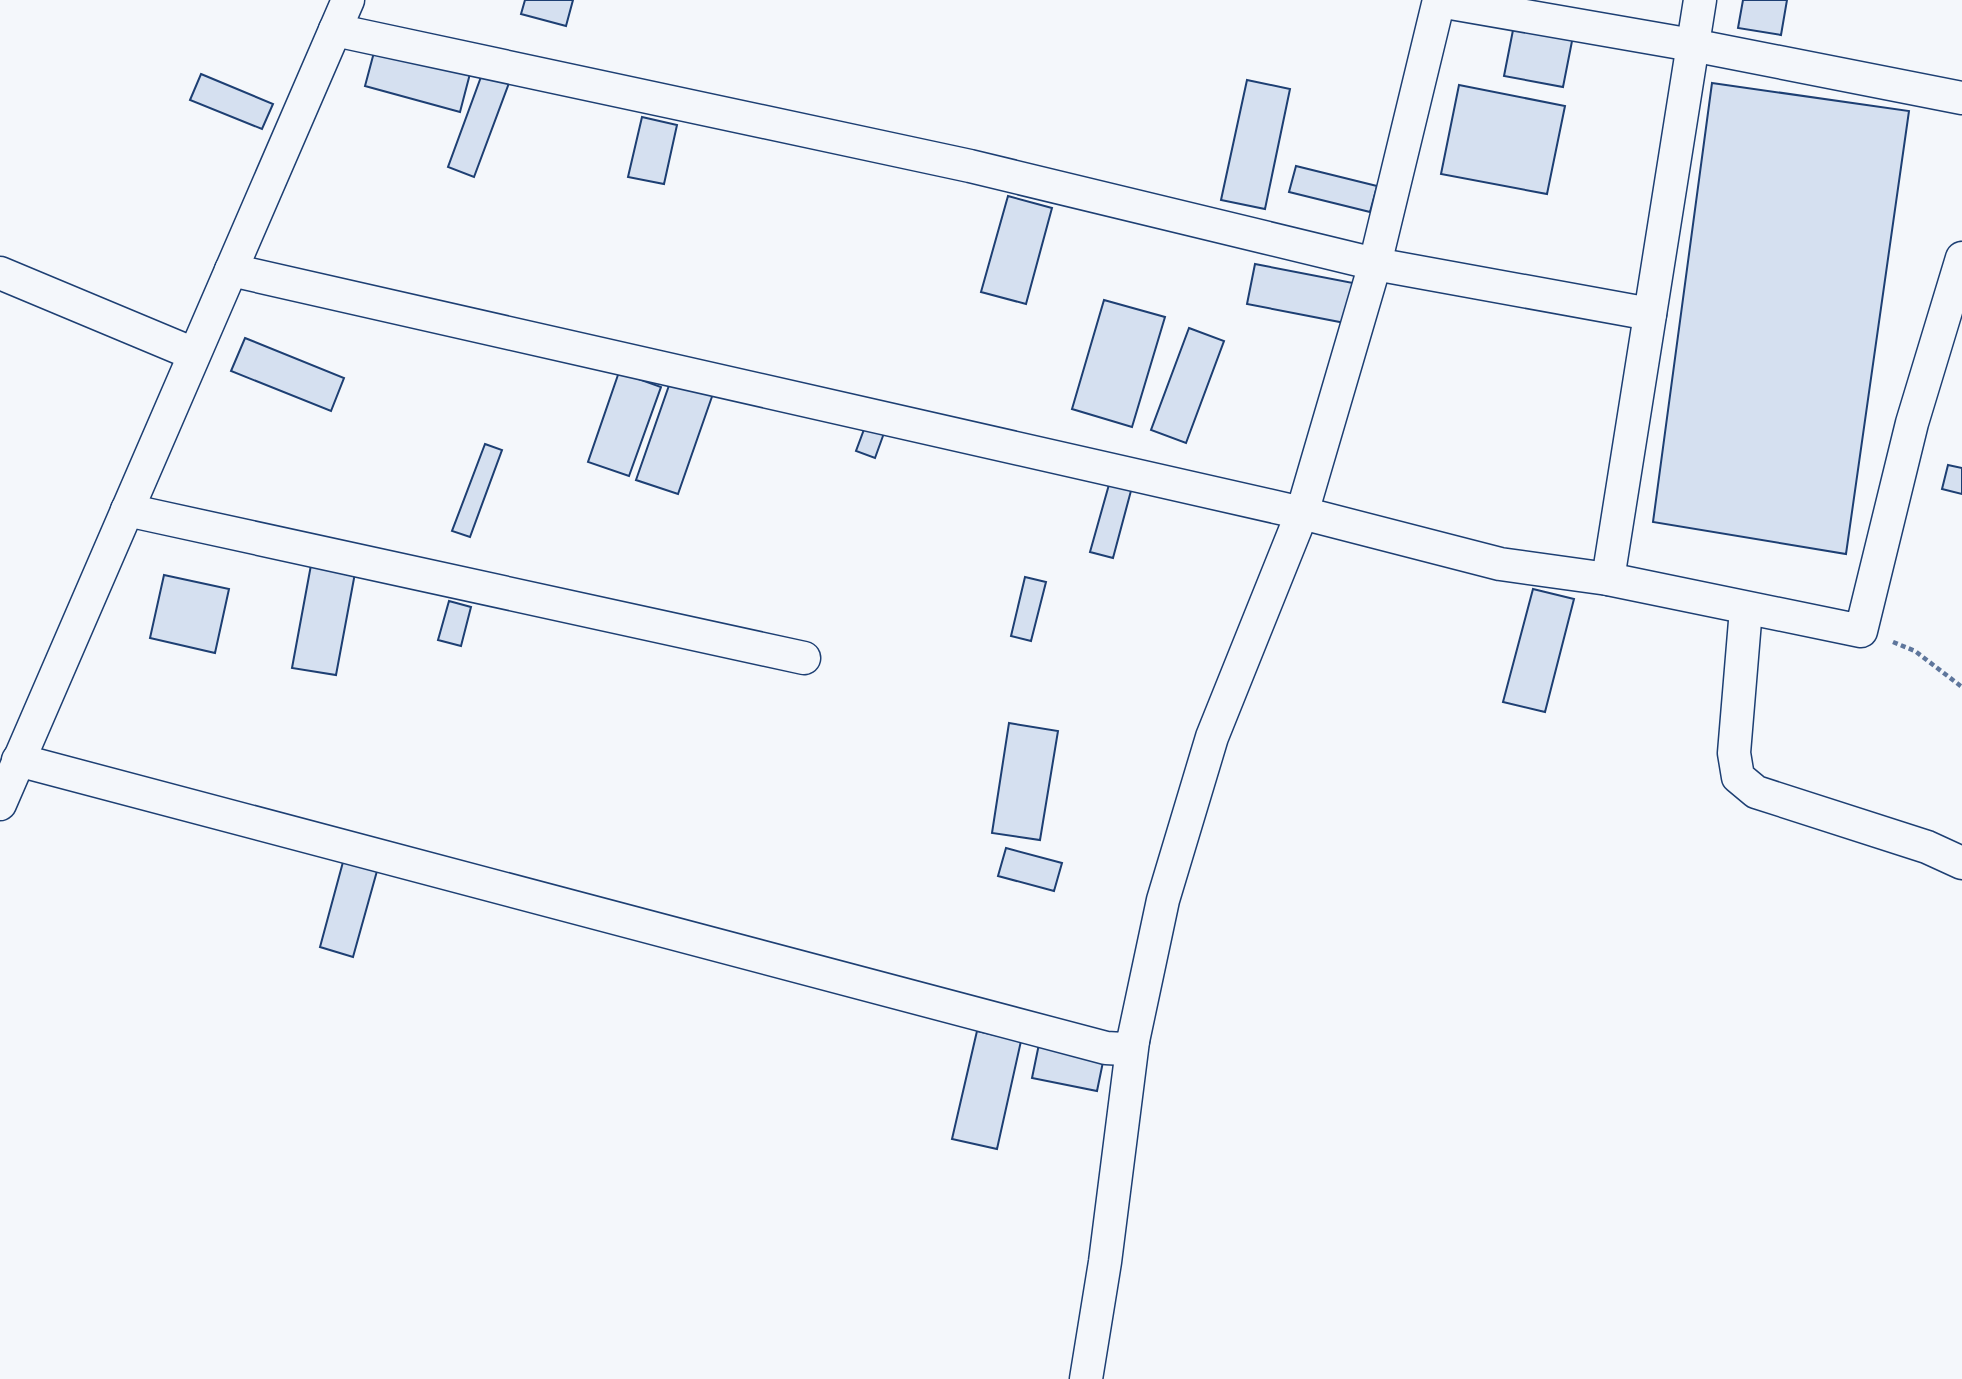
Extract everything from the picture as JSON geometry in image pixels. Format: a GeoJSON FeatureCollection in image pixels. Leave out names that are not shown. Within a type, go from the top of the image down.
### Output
{"type":"FeatureCollection","features":[{"type":"Feature","properties":{"kind":"street"},"geometry":{"type":"LineString","coordinates":[[0,804],[348,0]]}},
{"type":"Feature","properties":{"kind":"street"},"geometry":{"type":"LineString","coordinates":[[1608,579],[1700,0]]}},
{"type":"Feature","properties":{"kind":"street"},"geometry":{"type":"LineString","coordinates":[[1086,1379],[1105,1262],[1133,1041],[1163,900],[1212,737],[1303,513],[1375,264],[1439,1],[1692,45],[1962,98]]}},
{"type":"Feature","properties":{"kind":"street"},"geometry":{"type":"LineString","coordinates":[[335,30],[970,166],[1375,264],[1650,314]]}},
{"type":"Feature","properties":{"kind":"street"},"geometry":{"type":"LineString","coordinates":[[231,270],[1303,513],[1500,564],[1608,579],[1860,631],[1912,423],[1962,258]]}},
{"type":"Feature","properties":{"kind":"street"},"geometry":{"type":"LineString","coordinates":[[0,273],[194,354]]}},
{"type":"Feature","properties":{"kind":"street"},"geometry":{"type":"LineString","coordinates":[[127,510],[804,658]]}},
{"type":"Feature","properties":{"kind":"street"},"geometry":{"type":"LineString","coordinates":[[1746,609],[1734,753],[1738,777],[1756,792],[1927,847],[1962,863]]}},
{"type":"Feature","properties":{"kind":"street"},"geometry":{"type":"LineString","coordinates":[[18,760],[1107,1048],[1124,1049],[1133,1041]]}},
{"type":"Feature","properties":{"kind":"path"},"geometry":{"type":"LineString","coordinates":[[1860,631],[1915,650],[1962,687]]}},
{"type":"Feature","properties":{"kind":"building"},"geometry":{"type":"Polygon","coordinates":[[[525,0],[573,0],[566,26],[521,14],[525,0]]]}},
{"type":"Feature","properties":{"kind":"building"},"geometry":{"type":"Polygon","coordinates":[[[1743,0],[1787,0],[1781,35],[1738,28],[1743,0]]]}},
{"type":"Feature","properties":{"kind":"building"},"geometry":{"type":"Polygon","coordinates":[[[1514,25],[1573,36],[1563,87],[1504,76],[1514,25]]]}},
{"type":"Feature","properties":{"kind":"building"},"geometry":{"type":"Polygon","coordinates":[[[377,41],[472,66],[460,112],[365,86],[377,41]]]}},
{"type":"Feature","properties":{"kind":"building"},"geometry":{"type":"Polygon","coordinates":[[[485,66],[512,75],[474,177],[448,167],[485,66]]]}},
{"type":"Feature","properties":{"kind":"building"},"geometry":{"type":"Polygon","coordinates":[[[201,74],[273,104],[262,129],[190,100],[201,74]]]}},
{"type":"Feature","properties":{"kind":"building"},"geometry":{"type":"Polygon","coordinates":[[[1247,80],[1290,89],[1265,209],[1221,200],[1247,80]]]}},
{"type":"Feature","properties":{"kind":"building"},"geometry":{"type":"Polygon","coordinates":[[[1712,83],[1909,111],[1846,554],[1653,522],[1712,83]]]}},
{"type":"Feature","properties":{"kind":"building"},"geometry":{"type":"Polygon","coordinates":[[[1459,85],[1565,106],[1547,194],[1441,174],[1459,85]]]}},
{"type":"Feature","properties":{"kind":"building"},"geometry":{"type":"Polygon","coordinates":[[[642,117],[677,125],[664,184],[628,177],[642,117]]]}},
{"type":"Feature","properties":{"kind":"building"},"geometry":{"type":"Polygon","coordinates":[[[1296,166],[1377,186],[1370,212],[1289,192],[1296,166]]]}},
{"type":"Feature","properties":{"kind":"building"},"geometry":{"type":"Polygon","coordinates":[[[1008,196],[1052,208],[1026,304],[981,292],[1008,196]]]}},
{"type":"Feature","properties":{"kind":"building"},"geometry":{"type":"Polygon","coordinates":[[[1255,264],[1353,283],[1345,323],[1247,304],[1255,264]]]}},
{"type":"Feature","properties":{"kind":"building"},"geometry":{"type":"Polygon","coordinates":[[[1104,300],[1165,317],[1132,427],[1072,409],[1104,300]]]}},
{"type":"Feature","properties":{"kind":"building"},"geometry":{"type":"Polygon","coordinates":[[[1189,328],[1224,341],[1186,443],[1151,430],[1189,328]]]}},
{"type":"Feature","properties":{"kind":"building"},"geometry":{"type":"Polygon","coordinates":[[[245,338],[344,378],[331,411],[231,371],[245,338]]]}},
{"type":"Feature","properties":{"kind":"building"},"geometry":{"type":"Polygon","coordinates":[[[619,372],[661,387],[629,476],[588,462],[619,372]]]}},
{"type":"Feature","properties":{"kind":"building"},"geometry":{"type":"Polygon","coordinates":[[[673,374],[715,388],[678,494],[636,480],[673,374]]]}},
{"type":"Feature","properties":{"kind":"building"},"geometry":{"type":"Polygon","coordinates":[[[869,416],[888,422],[875,458],[856,451],[869,416]]]}},
{"type":"Feature","properties":{"kind":"building"},"geometry":{"type":"Polygon","coordinates":[[[485,444],[502,450],[470,537],[452,531],[485,444]]]}},
{"type":"Feature","properties":{"kind":"building"},"geometry":{"type":"Polygon","coordinates":[[[1948,465],[1962,468],[1962,494],[1942,489],[1948,465]]]}},
{"type":"Feature","properties":{"kind":"building"},"geometry":{"type":"Polygon","coordinates":[[[1110,481],[1132,487],[1113,558],[1090,552],[1110,481]]]}},
{"type":"Feature","properties":{"kind":"building"},"geometry":{"type":"Polygon","coordinates":[[[311,565],[355,573],[336,675],[292,668],[311,565]]]}},
{"type":"Feature","properties":{"kind":"building"},"geometry":{"type":"Polygon","coordinates":[[[164,575],[229,589],[215,653],[150,638],[164,575]]]}},
{"type":"Feature","properties":{"kind":"building"},"geometry":{"type":"Polygon","coordinates":[[[1025,577],[1046,582],[1031,641],[1011,636],[1025,577]]]}},
{"type":"Feature","properties":{"kind":"building"},"geometry":{"type":"Polygon","coordinates":[[[1533,589],[1574,599],[1545,712],[1503,702],[1533,589]]]}},
{"type":"Feature","properties":{"kind":"building"},"geometry":{"type":"Polygon","coordinates":[[[449,601],[471,607],[461,646],[438,640],[449,601]]]}},
{"type":"Feature","properties":{"kind":"building"},"geometry":{"type":"Polygon","coordinates":[[[1009,723],[1058,731],[1040,840],[992,833],[1009,723]]]}},
{"type":"Feature","properties":{"kind":"building"},"geometry":{"type":"Polygon","coordinates":[[[1006,848],[1062,863],[1054,891],[998,876],[1006,848]]]}},
{"type":"Feature","properties":{"kind":"building"},"geometry":{"type":"Polygon","coordinates":[[[343,862],[377,871],[353,957],[320,947],[343,862]]]}},
{"type":"Feature","properties":{"kind":"building"},"geometry":{"type":"Polygon","coordinates":[[[977,1031],[1021,1041],[997,1149],[952,1139],[977,1031]]]}},
{"type":"Feature","properties":{"kind":"building"},"geometry":{"type":"Polygon","coordinates":[[[1039,1044],[1104,1057],[1097,1091],[1032,1078],[1039,1044]]]}}]}
